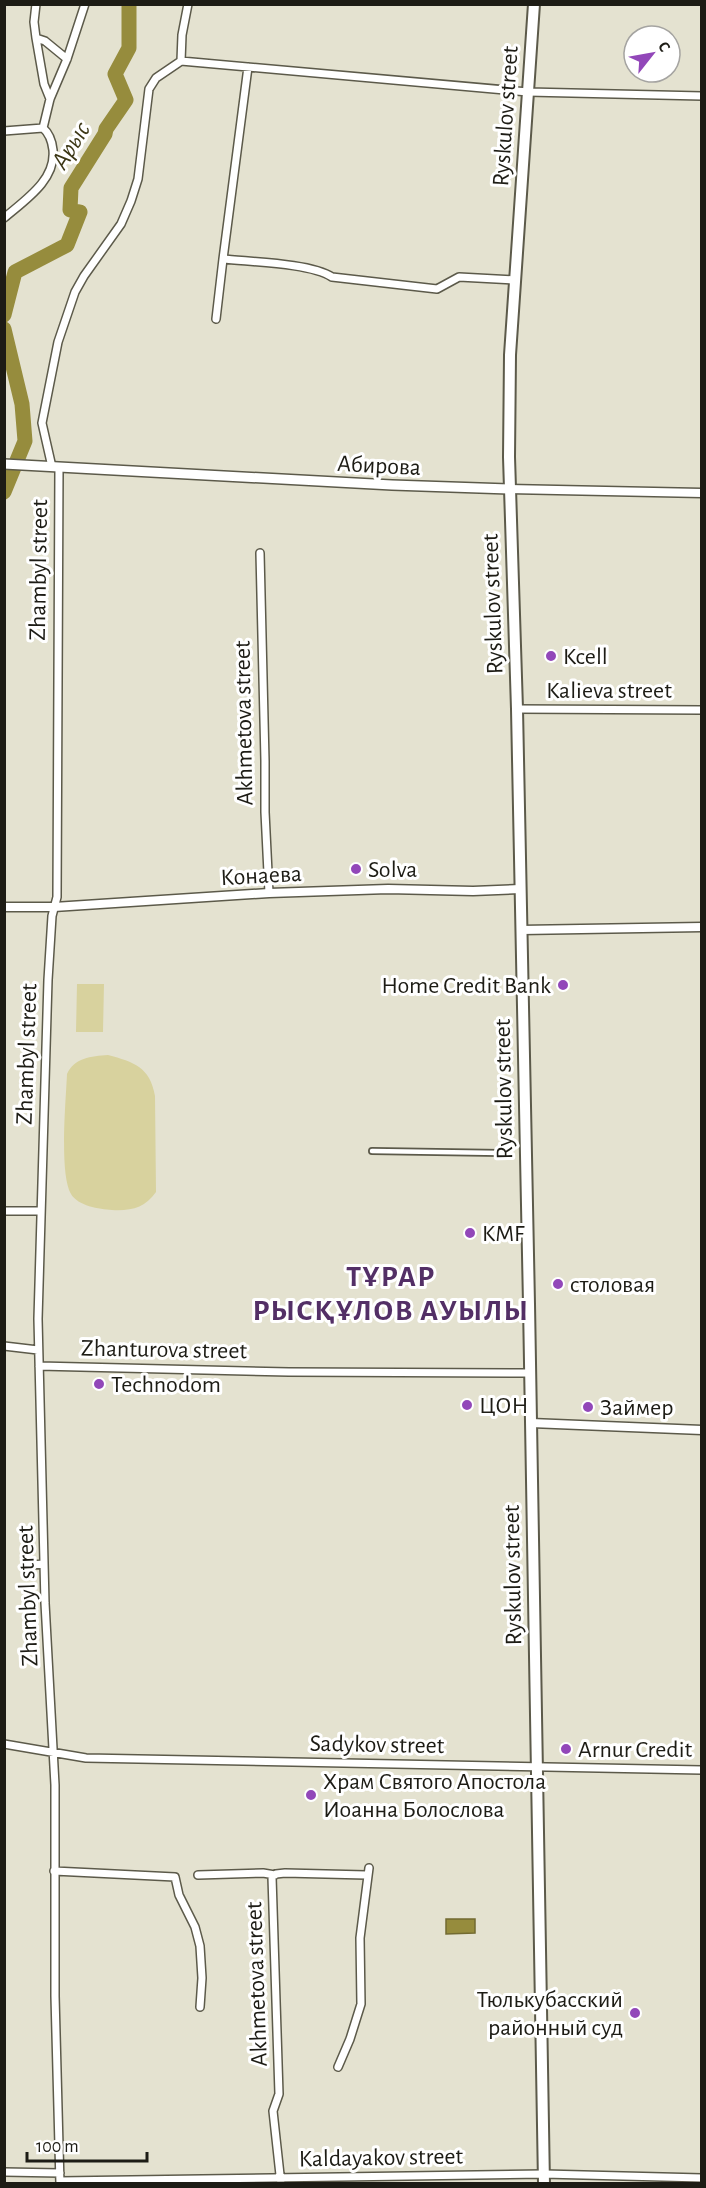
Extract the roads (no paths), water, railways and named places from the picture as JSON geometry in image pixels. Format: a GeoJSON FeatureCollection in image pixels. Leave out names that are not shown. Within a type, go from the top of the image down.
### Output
{"type":"FeatureCollection","features":[{"type":"Feature","properties":{"kind":"main road","name":"Ryskulov street"},"geometry":{"type":"LineString","coordinates":[[534,4],[510,355],[509,489],[517,709],[544,2179]]}},
{"type":"Feature","properties":{"kind":"main road","name":"Абирова"},"geometry":{"type":"LineString","coordinates":[[5,464],[509,489]]}},
{"type":"Feature","properties":{"kind":"street"},"geometry":{"type":"LineString","coordinates":[[36,4],[34,22],[36,38],[44,84],[50,99]]}},
{"type":"Feature","properties":{"kind":"street"},"geometry":{"type":"LineString","coordinates":[[43,129],[50,99],[68,59],[85,4]]}},
{"type":"Feature","properties":{"kind":"street"},"geometry":{"type":"LineString","coordinates":[[188,4],[182,34],[181,61],[528,92],[702,96]]}},
{"type":"Feature","properties":{"kind":"street"},"geometry":{"type":"LineString","coordinates":[[36,38],[45,41],[68,59]]}},
{"type":"Feature","properties":{"kind":"street","name":"Zhambyl street"},"geometry":{"type":"LineString","coordinates":[[60,2179],[53,1752],[44,1564],[38,1350],[48,980],[52,916],[57,897],[57,564],[54,467],[42,423],[58,342],[67,310],[84,276],[121,224],[131,201],[138,179],[149,89],[156,78],[181,61]]}},
{"type":"Feature","properties":{"kind":"street"},"geometry":{"type":"LineString","coordinates":[[216,319],[248,67]]}},
{"type":"Feature","properties":{"kind":"street"},"geometry":{"type":"LineString","coordinates":[[4,131],[43,129]]}},
{"type":"Feature","properties":{"kind":"street"},"geometry":{"type":"LineString","coordinates":[[4,218],[39,187],[53,167],[51,139],[43,129]]}},
{"type":"Feature","properties":{"kind":"street"},"geometry":{"type":"LineString","coordinates":[[224,259],[291,266],[326,273],[332,277],[437,289],[459,278],[515,280]]}},
{"type":"Feature","properties":{"kind":"street","name":"Абирова"},"geometry":{"type":"LineString","coordinates":[[509,489],[702,493]]}},
{"type":"Feature","properties":{"kind":"street","name":"Akhmetova street"},"geometry":{"type":"LineString","coordinates":[[260,553],[265,812],[269,893]]}},
{"type":"Feature","properties":{"kind":"street","name":"Kalieva street"},"geometry":{"type":"LineString","coordinates":[[517,709],[702,710]]}},
{"type":"Feature","properties":{"kind":"street","name":"Конаева"},"geometry":{"type":"LineString","coordinates":[[4,907],[54,907],[269,893],[388,889],[473,891],[519,889]]}},
{"type":"Feature","properties":{"kind":"street"},"geometry":{"type":"LineString","coordinates":[[520,930],[702,927]]}},
{"type":"Feature","properties":{"kind":"street"},"geometry":{"type":"LineString","coordinates":[[372,1151],[501,1153]]}},
{"type":"Feature","properties":{"kind":"street"},"geometry":{"type":"LineString","coordinates":[[4,1211],[41,1211]]}},
{"type":"Feature","properties":{"kind":"street"},"geometry":{"type":"LineString","coordinates":[[4,1346],[38,1350]]}},
{"type":"Feature","properties":{"kind":"street","name":"Zhanturova street"},"geometry":{"type":"LineString","coordinates":[[39,1366],[289,1372],[530,1373]]}},
{"type":"Feature","properties":{"kind":"street"},"geometry":{"type":"LineString","coordinates":[[531,1423],[702,1430]]}},
{"type":"Feature","properties":{"kind":"street"},"geometry":{"type":"LineString","coordinates":[[30,1565],[44,1564]]}},
{"type":"Feature","properties":{"kind":"street","name":"Sadykov street"},"geometry":{"type":"LineString","coordinates":[[4,1744],[86,1758],[702,1770]]}},
{"type":"Feature","properties":{"kind":"street"},"geometry":{"type":"LineString","coordinates":[[54,1871],[175,1877],[179,1895],[195,1927],[200,1946],[202,1978],[200,2007]]}},
{"type":"Feature","properties":{"kind":"street","name":"Akhmetova street"},"geometry":{"type":"LineString","coordinates":[[280,2181],[273,2111],[279,2094],[272,1877],[275,1875],[368,1872],[360,1938],[361,2004],[338,2067]]}},
{"type":"Feature","properties":{"kind":"street"},"geometry":{"type":"LineString","coordinates":[[198,1875],[262,1873],[275,1875]]}},
{"type":"Feature","properties":{"kind":"street","name":"Kaldayakov street"},"geometry":{"type":"LineString","coordinates":[[5,2172],[60,2179],[280,2181],[702,2178]]}},
{"type":"Feature","properties":{"kind":"waterway","name":"Арыс"},"geometry":{"type":"LineString","coordinates":[[4,315],[15,272],[67,245],[80,212],[70,210],[71,188],[126,100],[115,74],[129,48],[129,4]]}},
{"type":"Feature","properties":{"kind":"waterway","name":"Арыс"},"geometry":{"type":"LineString","coordinates":[[4,329],[22,404],[25,441],[4,492]]}},
{"type":"Feature","properties":{"kind":"place","name":"Kcell"},"geometry":{"type":"Point","coordinates":[551,656]}},
{"type":"Feature","properties":{"kind":"place","name":"Solva"},"geometry":{"type":"Point","coordinates":[356,869]}},
{"type":"Feature","properties":{"kind":"place","name":"Home Credit Bank"},"geometry":{"type":"Point","coordinates":[563,985]}},
{"type":"Feature","properties":{"kind":"place","name":"KMF"},"geometry":{"type":"Point","coordinates":[470,1233]}},
{"type":"Feature","properties":{"kind":"place","name":"столовая"},"geometry":{"type":"Point","coordinates":[558,1284]}},
{"type":"Feature","properties":{"kind":"place","name":"Technodom"},"geometry":{"type":"Point","coordinates":[99,1384]}},
{"type":"Feature","properties":{"kind":"place","name":"ЦОН"},"geometry":{"type":"Point","coordinates":[467,1405]}},
{"type":"Feature","properties":{"kind":"place","name":"Займер"},"geometry":{"type":"Point","coordinates":[588,1407]}},
{"type":"Feature","properties":{"kind":"place","name":"Arnur Credit"},"geometry":{"type":"Point","coordinates":[566,1749]}},
{"type":"Feature","properties":{"kind":"place","name":"Храм Святого Апостола Иоанна Болослова"},"geometry":{"type":"Point","coordinates":[311,1795]}},
{"type":"Feature","properties":{"kind":"place","name":"Тюлькубасский районный суд"},"geometry":{"type":"Point","coordinates":[635,2013]}},
{"type":"Feature","properties":{"kind":"district","name":"ТҰРАР РЫСҚҰЛОВ АУЫЛЫ"},"geometry":{"type":"Point","coordinates":[391,1293]}}]}
